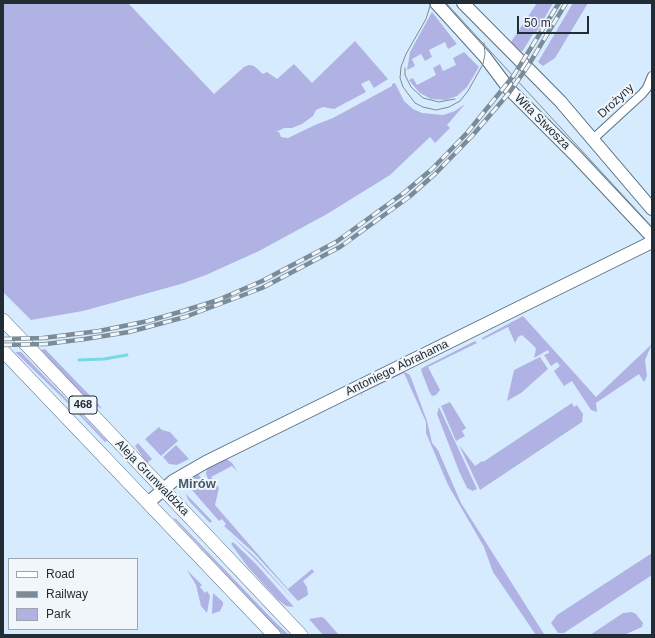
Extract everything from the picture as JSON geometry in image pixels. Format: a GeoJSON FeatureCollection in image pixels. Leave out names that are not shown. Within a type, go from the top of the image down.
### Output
{"type":"FeatureCollection","features":[{"type":"Feature","properties":{"kind":"main road","name":"Aleja Grunwaldzka"},"geometry":{"type":"LineString","coordinates":[[3,320],[301,635]]}},
{"type":"Feature","properties":{"kind":"main road","name":"Aleja Grunwaldzka"},"geometry":{"type":"LineString","coordinates":[[3,351],[274,635]]}},
{"type":"Feature","properties":{"kind":"main road"},"geometry":{"type":"LineString","coordinates":[[102,455],[117,441]]}},
{"type":"Feature","properties":{"kind":"street","name":"Wita Stwosza"},"geometry":{"type":"LineString","coordinates":[[436,3],[485,57],[509,89],[580,160],[652,237]]}},
{"type":"Feature","properties":{"kind":"street","name":"Wita Stwosza"},"geometry":{"type":"LineString","coordinates":[[463,3],[543,83],[652,209]]}},
{"type":"Feature","properties":{"kind":"street","name":"Drożyny"},"geometry":{"type":"LineString","coordinates":[[592,140],[648,88],[652,76]]}},
{"type":"Feature","properties":{"kind":"street","name":"Antoniego Abrahama"},"geometry":{"type":"LineString","coordinates":[[148,503],[175,479],[230,450],[652,242]]}},
{"type":"Feature","properties":{"kind":"green space"},"geometry":{"type":"Polygon","coordinates":[[[3,3],[128,3],[214,94],[244,67],[249,65],[254,66],[263,74],[267,72],[277,79],[294,64],[312,83],[355,41],[388,79],[374,88],[369,80],[361,84],[366,92],[334,109],[323,107],[316,110],[313,116],[302,124],[292,128],[284,128],[276,132],[279,132],[281,137],[288,138],[333,118],[395,83],[404,101],[413,109],[422,113],[443,115],[455,111],[465,104],[447,125],[450,128],[435,143],[430,137],[390,175],[327,214],[259,251],[206,275],[181,284],[83,311],[31,320],[3,292],[3,3]]]}},
{"type":"Feature","properties":{"kind":"green space"},"geometry":{"type":"Polygon","coordinates":[[[537,3],[553,3],[536,33],[533,34],[522,52],[511,42],[537,3]]]}},
{"type":"Feature","properties":{"kind":"green space"},"geometry":{"type":"Polygon","coordinates":[[[573,3],[588,3],[555,58],[543,66],[538,62],[573,3]]]}},
{"type":"Feature","properties":{"kind":"green space"},"geometry":{"type":"Polygon","coordinates":[[[432,12],[457,44],[448,49],[445,42],[429,50],[432,57],[425,61],[421,54],[412,59],[415,66],[407,70],[410,52],[432,12]]]}},
{"type":"Feature","properties":{"kind":"green space"},"geometry":{"type":"Polygon","coordinates":[[[464,52],[479,67],[467,87],[457,96],[446,100],[431,99],[420,93],[409,80],[413,78],[417,85],[436,75],[433,68],[440,64],[443,71],[456,65],[453,58],[464,52]]]}},
{"type":"Feature","properties":{"kind":"green space"},"geometry":{"type":"Polygon","coordinates":[[[523,316],[596,397],[652,344],[645,360],[647,376],[644,382],[639,374],[596,403],[597,412],[591,410],[572,381],[564,386],[554,371],[560,366],[557,362],[551,366],[544,355],[549,353],[548,350],[534,358],[536,349],[534,346],[522,335],[518,337],[515,343],[508,327],[482,340],[482,338],[523,316]]]}},
{"type":"Feature","properties":{"kind":"green space"},"geometry":{"type":"Polygon","coordinates":[[[475,341],[477,343],[428,367],[440,390],[436,395],[432,396],[421,370],[422,368],[475,341]]]}},
{"type":"Feature","properties":{"kind":"green space"},"geometry":{"type":"Polygon","coordinates":[[[45,349],[102,409],[86,399],[41,350],[45,349]]]}},
{"type":"Feature","properties":{"kind":"green space"},"geometry":{"type":"Polygon","coordinates":[[[15,352],[21,352],[107,441],[105,442],[69,404],[15,352]]]}},
{"type":"Feature","properties":{"kind":"green space"},"geometry":{"type":"Polygon","coordinates":[[[540,357],[548,369],[521,393],[507,401],[514,370],[540,357]]]}},
{"type":"Feature","properties":{"kind":"green space"},"geometry":{"type":"Polygon","coordinates":[[[403,371],[410,375],[427,421],[432,443],[438,450],[461,503],[544,634],[543,635],[536,635],[493,572],[484,547],[448,485],[426,433],[426,422],[404,373],[362,393],[362,396],[361,395],[362,391],[403,371]]]}},
{"type":"Feature","properties":{"kind":"green space"},"geometry":{"type":"Polygon","coordinates":[[[450,402],[466,428],[462,431],[465,436],[456,441],[441,406],[450,402]]]}},
{"type":"Feature","properties":{"kind":"green space"},"geometry":{"type":"Polygon","coordinates":[[[572,403],[574,407],[577,405],[583,414],[582,422],[480,490],[459,445],[475,466],[572,403]]]}},
{"type":"Feature","properties":{"kind":"green space"},"geometry":{"type":"Polygon","coordinates":[[[439,407],[477,489],[473,491],[467,488],[459,471],[437,414],[439,407]]]}},
{"type":"Feature","properties":{"kind":"green space"},"geometry":{"type":"Polygon","coordinates":[[[159,427],[162,430],[170,432],[178,441],[161,456],[145,439],[159,427]]]}},
{"type":"Feature","properties":{"kind":"green space"},"geometry":{"type":"Polygon","coordinates":[[[138,443],[152,459],[147,463],[135,446],[138,443]]]}},
{"type":"Feature","properties":{"kind":"green space"},"geometry":{"type":"Polygon","coordinates":[[[176,445],[189,459],[177,465],[169,464],[163,457],[176,445]]]}},
{"type":"Feature","properties":{"kind":"green space"},"geometry":{"type":"Polygon","coordinates":[[[225,458],[232,463],[238,472],[232,466],[211,477],[219,488],[215,505],[288,589],[312,569],[314,572],[303,581],[307,587],[308,595],[298,601],[254,553],[224,526],[226,524],[222,519],[219,521],[192,490],[191,484],[188,481],[189,478],[197,473],[207,484],[209,482],[206,473],[207,469],[225,458]]]}},
{"type":"Feature","properties":{"kind":"green space"},"geometry":{"type":"Polygon","coordinates":[[[185,493],[212,521],[210,523],[189,501],[185,493]]]}},
{"type":"Feature","properties":{"kind":"green space"},"geometry":{"type":"Polygon","coordinates":[[[173,518],[176,519],[289,635],[283,635],[173,518]]]}},
{"type":"Feature","properties":{"kind":"green space"},"geometry":{"type":"Polygon","coordinates":[[[228,533],[254,556],[297,604],[253,557],[228,533]]]}},
{"type":"Feature","properties":{"kind":"green space"},"geometry":{"type":"Polygon","coordinates":[[[233,542],[256,564],[294,607],[286,606],[277,599],[248,567],[231,544],[233,542]]]}},
{"type":"Feature","properties":{"kind":"green space"},"geometry":{"type":"Polygon","coordinates":[[[652,553],[652,575],[564,633],[558,633],[551,623],[557,615],[652,553]]]}},
{"type":"Feature","properties":{"kind":"green space"},"geometry":{"type":"Polygon","coordinates":[[[187,570],[202,585],[200,587],[205,593],[207,591],[210,596],[207,613],[201,606],[196,585],[187,570]]]}},
{"type":"Feature","properties":{"kind":"green space"},"geometry":{"type":"Polygon","coordinates":[[[213,593],[223,602],[223,605],[220,611],[212,614],[213,593]]]}},
{"type":"Feature","properties":{"kind":"green space"},"geometry":{"type":"Polygon","coordinates":[[[632,612],[636,614],[643,623],[642,627],[624,635],[590,635],[623,613],[632,612]]]}},
{"type":"Feature","properties":{"kind":"green space"},"geometry":{"type":"Polygon","coordinates":[[[324,618],[339,635],[323,635],[309,619],[324,618]]]}},
{"type":"Feature","properties":{"kind":"waterway"},"geometry":{"type":"LineString","coordinates":[[79,360],[104,359],[127,355]]}},
{"type":"Feature","properties":{"kind":"tram line"},"geometry":{"type":"LineString","coordinates":[[431,3],[426,19],[406,54],[401,67],[400,78],[403,87],[415,103],[423,107],[436,110],[449,107],[460,101],[468,91],[483,64],[485,54],[484,43]]}},
{"type":"Feature","properties":{"kind":"tram line"},"geometry":{"type":"LineString","coordinates":[[446,3],[652,227]]}},
{"type":"Feature","properties":{"kind":"tram line"},"geometry":{"type":"LineString","coordinates":[[405,68],[405,75],[411,87],[423,98],[439,102],[455,99]]}},
{"type":"Feature","properties":{"kind":"railway"},"geometry":{"type":"LineString","coordinates":[[3,339],[43,338],[99,331],[148,321],[183,311],[218,300],[262,281],[336,242],[405,192],[432,169],[467,133],[514,75],[559,3]]}},
{"type":"Feature","properties":{"kind":"railway"},"geometry":{"type":"LineString","coordinates":[[3,345],[46,344],[85,339],[129,332],[185,317],[262,288],[340,247],[409,197],[435,174],[472,136],[509,93],[528,66],[566,3]]}},
{"type":"Feature","properties":{"kind":"district","name":"Mirów"},"geometry":{"type":"Point","coordinates":[197,484]}}]}
